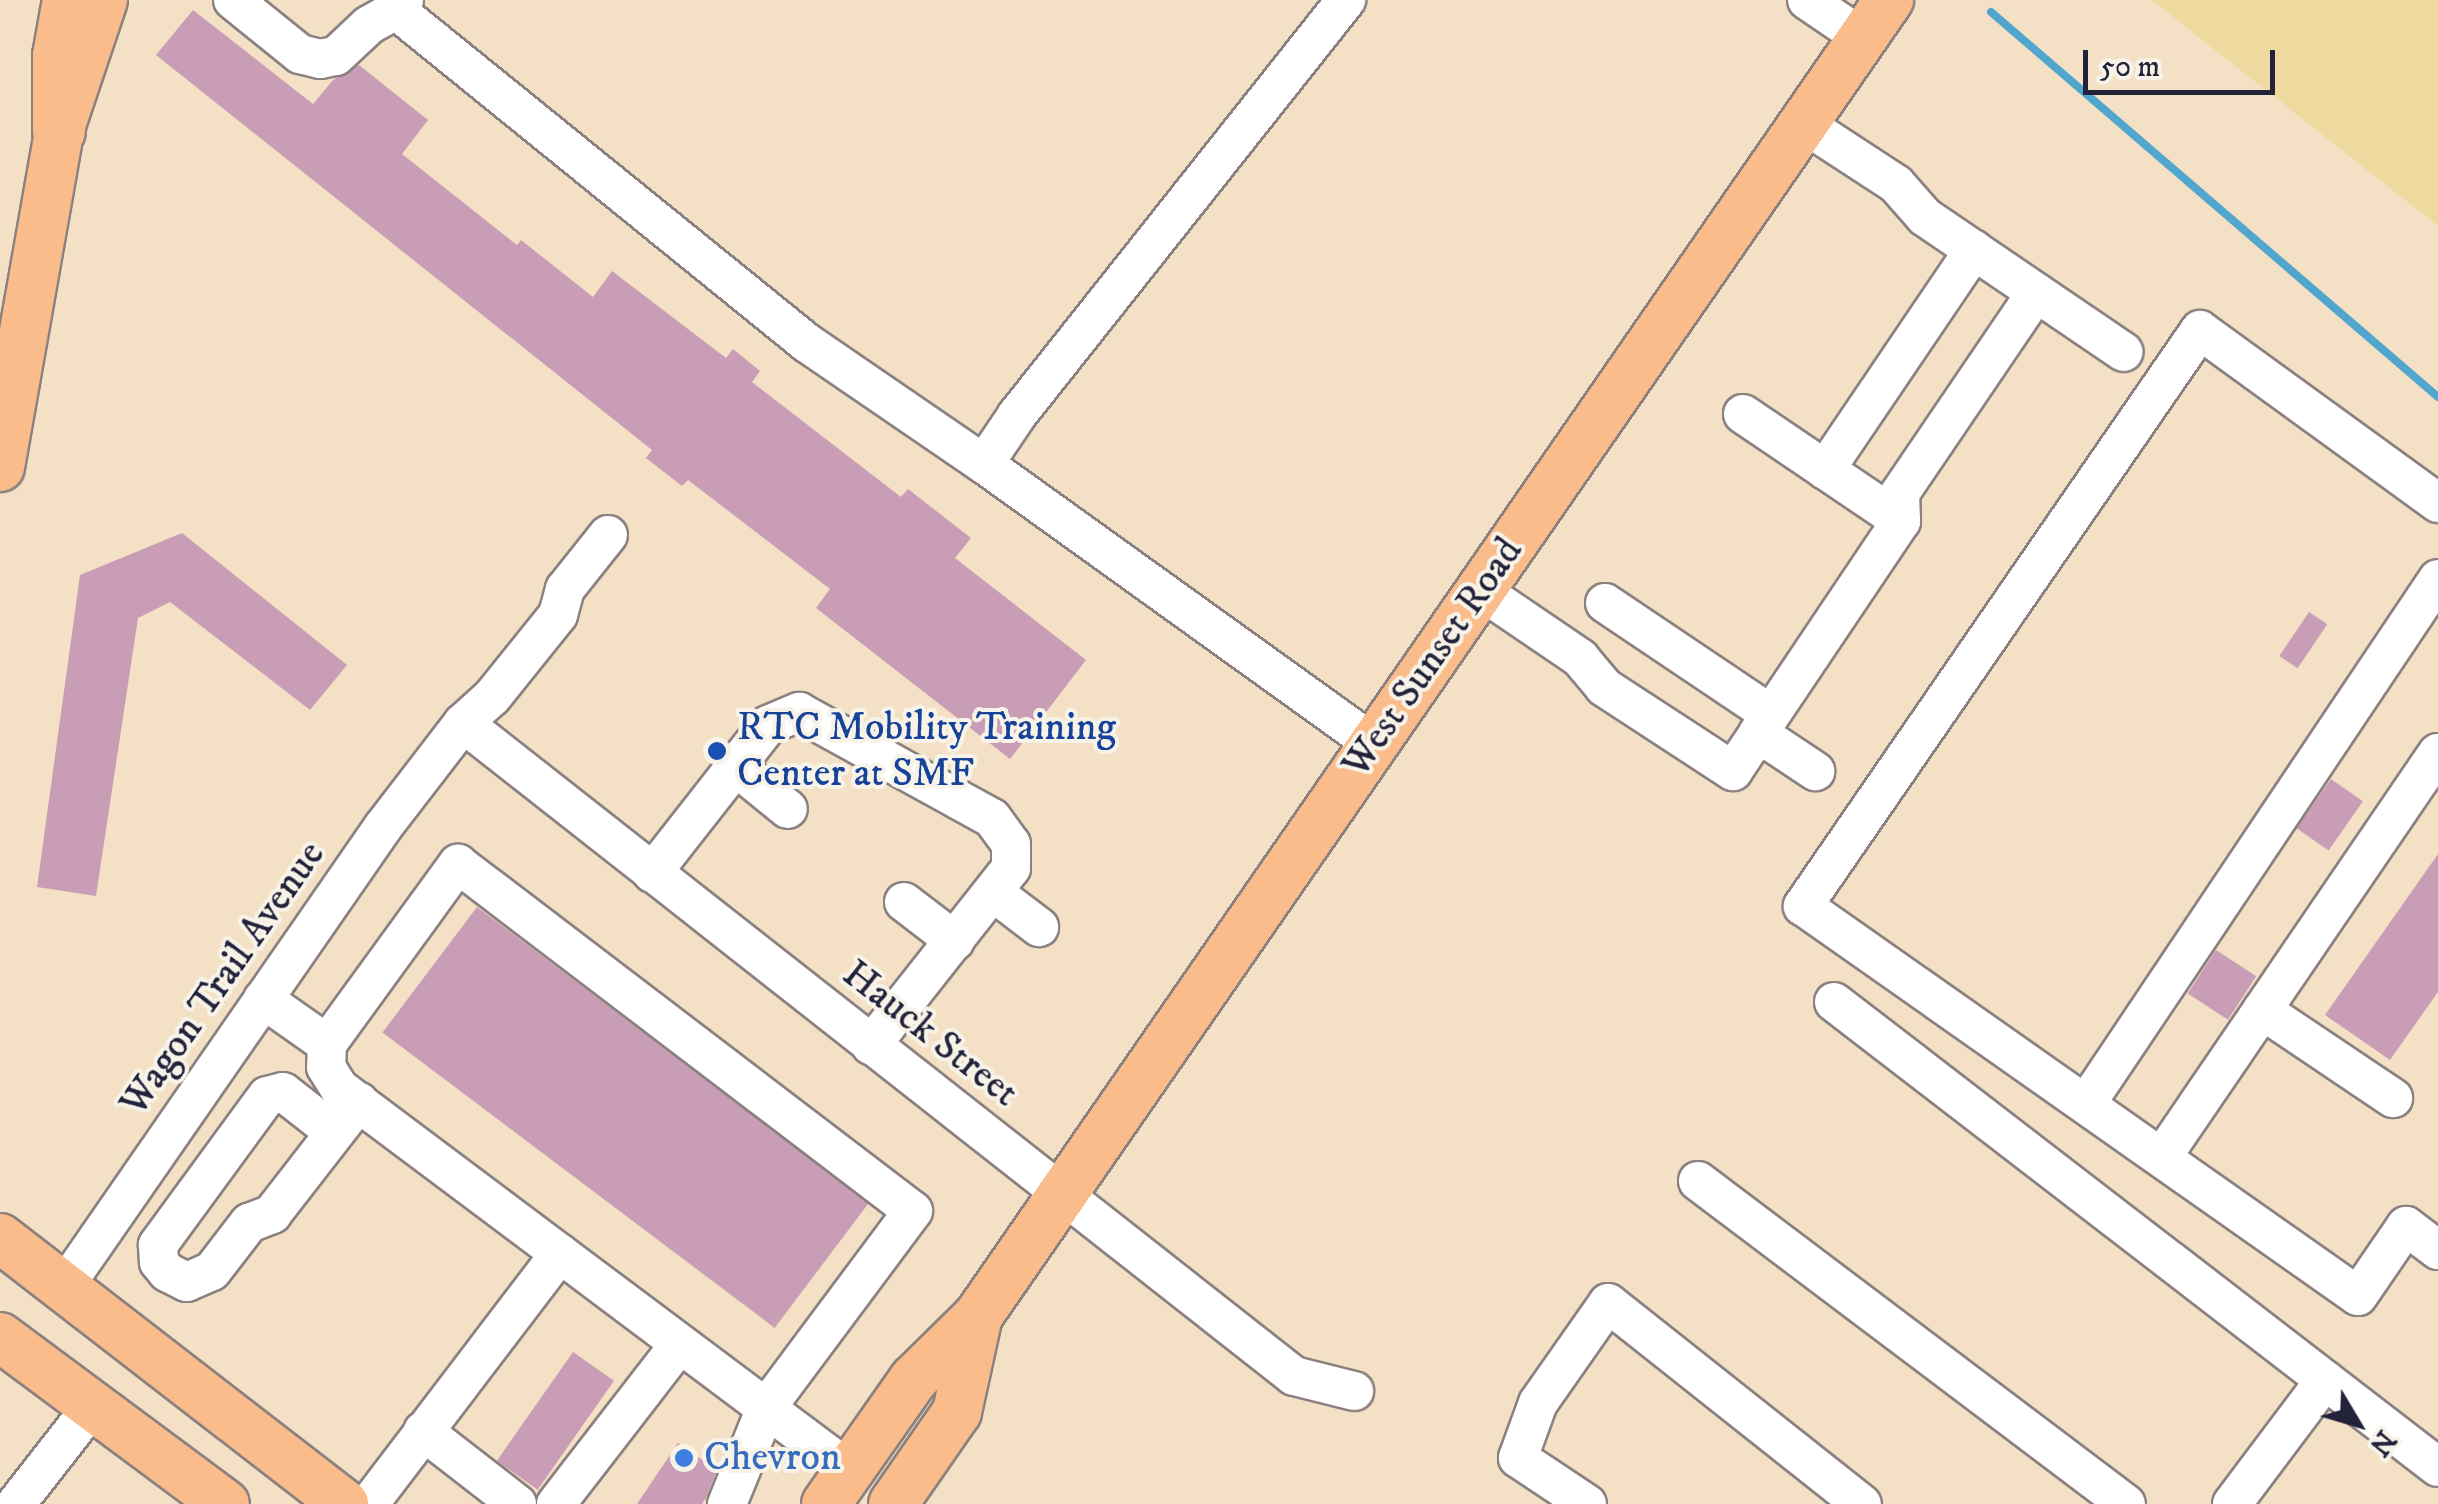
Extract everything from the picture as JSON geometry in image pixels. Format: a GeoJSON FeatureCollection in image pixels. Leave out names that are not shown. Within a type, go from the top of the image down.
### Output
{"type":"FeatureCollection","features":[{"type":"Feature","properties":{"kind":"highway"},"geometry":{"type":"LineString","coordinates":[[59,131],[58,56],[69,0]]}},
{"type":"Feature","properties":{"kind":"main road"},"geometry":{"type":"LineString","coordinates":[[0,466],[59,131],[104,0]]}},
{"type":"Feature","properties":{"kind":"main road","name":"West Sunset Road"},"geometry":{"type":"LineString","coordinates":[[838,1488],[914,1380],[978,1316],[1889,0]]}},
{"type":"Feature","properties":{"kind":"main road"},"geometry":{"type":"LineString","coordinates":[[0,1238],[62,1290],[344,1504]]}},
{"type":"Feature","properties":{"kind":"main road","name":"West Sunset Road"},"geometry":{"type":"LineString","coordinates":[[894,1504],[957,1412],[978,1316]]}},
{"type":"Feature","properties":{"kind":"main road"},"geometry":{"type":"LineString","coordinates":[[0,1337],[94,1403],[225,1504]]}},
{"type":"Feature","properties":{"kind":"street"},"geometry":{"type":"LineString","coordinates":[[233,0],[300,54],[320,59],[336,56],[369,25],[400,5],[808,343],[984,464],[1372,744]]}},
{"type":"Feature","properties":{"kind":"street"},"geometry":{"type":"LineString","coordinates":[[984,464],[1017,415],[1346,0]]}},
{"type":"Feature","properties":{"kind":"street"},"geometry":{"type":"LineString","coordinates":[[1807,0],[1863,38]]}},
{"type":"Feature","properties":{"kind":"street"},"geometry":{"type":"LineString","coordinates":[[1804,124],[1896,184],[1925,216],[2124,352]]}},
{"type":"Feature","properties":{"kind":"street"},"geometry":{"type":"LineString","coordinates":[[1825,470],[1974,250]]}},
{"type":"Feature","properties":{"kind":"street"},"geometry":{"type":"LineString","coordinates":[[1480,590],[1580,658],[1604,686],[1733,771],[1901,522],[1900,493],[2036,294]]}},
{"type":"Feature","properties":{"kind":"street"},"geometry":{"type":"LineString","coordinates":[[2438,503],[2200,330],[1803,906],[2358,1296],[2406,1226],[2438,1250]]}},
{"type":"Feature","properties":{"kind":"street"},"geometry":{"type":"LineString","coordinates":[[1744,414],[1901,522]]}},
{"type":"Feature","properties":{"kind":"street","name":"Wagon Trail Avenue"},"geometry":{"type":"LineString","coordinates":[[62,1290],[263,998],[463,723],[492,697],[558,615],[565,589],[608,535]]}},
{"type":"Feature","properties":{"kind":"street"},"geometry":{"type":"LineString","coordinates":[[2086,1104],[2438,579]]}},
{"type":"Feature","properties":{"kind":"street"},"geometry":{"type":"LineString","coordinates":[[1605,603],[1764,724],[1816,771]]}},
{"type":"Feature","properties":{"kind":"street"},"geometry":{"type":"LineString","coordinates":[[652,873],[768,725],[799,712],[992,818],[1012,844],[1011,868],[871,1046]]}},
{"type":"Feature","properties":{"kind":"street","name":"Hauck Street"},"geometry":{"type":"LineString","coordinates":[[463,723],[1294,1376],[1354,1391]]}},
{"type":"Feature","properties":{"kind":"street"},"geometry":{"type":"LineString","coordinates":[[2162,1157],[2438,754]]}},
{"type":"Feature","properties":{"kind":"street"},"geometry":{"type":"LineString","coordinates":[[734,766],[788,810]]}},
{"type":"Feature","properties":{"kind":"street"},"geometry":{"type":"LineString","coordinates":[[727,1504],[766,1408],[912,1211],[458,864],[327,1044],[326,1067],[339,1088],[678,1346],[766,1408],[838,1488]]}},
{"type":"Feature","properties":{"kind":"street"},"geometry":{"type":"LineString","coordinates":[[986,901],[1032,936]]}},
{"type":"Feature","properties":{"kind":"street"},"geometry":{"type":"LineString","coordinates":[[904,902],[955,940]]}},
{"type":"Feature","properties":{"kind":"street"},"geometry":{"type":"LineString","coordinates":[[263,998],[327,1044]]}},
{"type":"Feature","properties":{"kind":"street"},"geometry":{"type":"LineString","coordinates":[[1834,1002],[2438,1467]]}},
{"type":"Feature","properties":{"kind":"street"},"geometry":{"type":"LineString","coordinates":[[2262,1010],[2393,1098]]}},
{"type":"Feature","properties":{"kind":"street"},"geometry":{"type":"LineString","coordinates":[[333,1131],[283,1092],[267,1096],[158,1245],[159,1262],[178,1280],[199,1280],[212,1271],[248,1223],[272,1214],[359,1102]]}},
{"type":"Feature","properties":{"kind":"street"},"geometry":{"type":"LineString","coordinates":[[1698,1181],[2126,1504]]}},
{"type":"Feature","properties":{"kind":"street"},"geometry":{"type":"LineString","coordinates":[[369,1504],[560,1254]]}},
{"type":"Feature","properties":{"kind":"street"},"geometry":{"type":"LineString","coordinates":[[1588,1504],[1518,1458],[1538,1402],[1608,1303],[1862,1504]]}},
{"type":"Feature","properties":{"kind":"street"},"geometry":{"type":"LineString","coordinates":[[556,1504],[678,1346]]}},
{"type":"Feature","properties":{"kind":"street"},"geometry":{"type":"LineString","coordinates":[[2232,1504],[2325,1380]]}},
{"type":"Feature","properties":{"kind":"street"},"geometry":{"type":"LineString","coordinates":[[16,1504],[94,1403]]}},
{"type":"Feature","properties":{"kind":"street"},"geometry":{"type":"LineString","coordinates":[[423,1431],[517,1504]]}},
{"type":"Feature","properties":{"kind":"sand"},"geometry":{"type":"Polygon","coordinates":[[[2438,0],[2438,226],[2153,1],[2438,0]]]}},
{"type":"Feature","properties":{"kind":"building"},"geometry":{"type":"Polygon","coordinates":[[[193,10],[313,104],[333,80],[359,65],[428,120],[402,154],[517,245],[521,240],[593,297],[612,271],[726,358],[733,349],[760,371],[752,382],[901,497],[908,489],[971,538],[955,558],[1086,660],[1010,759],[816,608],[830,589],[688,480],[682,486],[646,458],[652,450],[156,55],[193,10]]]}},
{"type":"Feature","properties":{"kind":"building"},"geometry":{"type":"Polygon","coordinates":[[[182,533],[347,665],[310,710],[170,602],[138,618],[96,896],[37,887],[80,575],[182,533]]]}},
{"type":"Feature","properties":{"kind":"building"},"geometry":{"type":"Polygon","coordinates":[[[2309,612],[2327,624],[2298,668],[2279,656],[2309,612]]]}},
{"type":"Feature","properties":{"kind":"building"},"geometry":{"type":"Polygon","coordinates":[[[2331,779],[2363,801],[2329,851],[2297,828],[2331,779]]]}},
{"type":"Feature","properties":{"kind":"building"},"geometry":{"type":"Polygon","coordinates":[[[2438,854],[2438,992],[2390,1060],[2325,1015],[2438,854]]]}},
{"type":"Feature","properties":{"kind":"building"},"geometry":{"type":"Polygon","coordinates":[[[477,907],[869,1202],[775,1328],[383,1032],[477,907]]]}},
{"type":"Feature","properties":{"kind":"building"},"geometry":{"type":"Polygon","coordinates":[[[2216,950],[2256,976],[2228,1020],[2188,994],[2216,950]]]}},
{"type":"Feature","properties":{"kind":"building"},"geometry":{"type":"Polygon","coordinates":[[[573,1352],[614,1381],[538,1490],[497,1461],[573,1352]]]}},
{"type":"Feature","properties":{"kind":"building","name":"Chevron"},"geometry":{"type":"Polygon","coordinates":[[[678,1443],[717,1470],[702,1504],[637,1504],[678,1443]]]}},
{"type":"Feature","properties":{"kind":"waterway"},"geometry":{"type":"LineString","coordinates":[[1991,12],[2438,397]]}},
{"type":"Feature","properties":{"kind":"place","name":"RTC Mobility Training Center at SMF"},"geometry":{"type":"Point","coordinates":[717,751]}},
{"type":"Feature","properties":{"kind":"place","name":"Chevron"},"geometry":{"type":"Point","coordinates":[684,1458]}}]}
